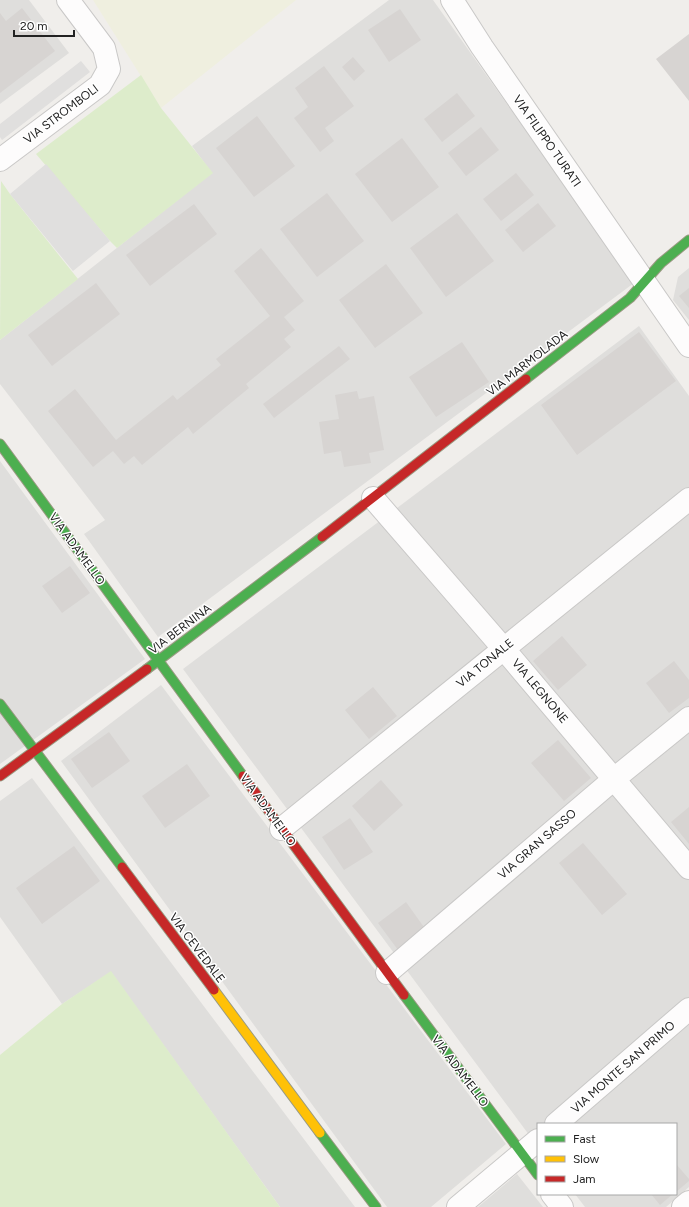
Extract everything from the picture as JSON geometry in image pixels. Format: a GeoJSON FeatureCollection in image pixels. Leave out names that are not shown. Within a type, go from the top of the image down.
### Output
{"type":"FeatureCollection","features":[{"type":"Feature","properties":{"kind":"street","name":"VIA STROMBOLI"},"geometry":{"type":"LineString","coordinates":[[0,160],[100,85],[108,69],[104,48],[68,0]]}},
{"type":"Feature","properties":{"kind":"street","name":"VIA FILIPPO TURATI"},"geometry":{"type":"LineString","coordinates":[[452,0],[482,47],[689,346]]}},
{"type":"Feature","properties":{"kind":"street","name":"VIA MARMOLADA"},"geometry":{"type":"LineString","coordinates":[[373,498],[630,298],[661,263],[689,240]]}},
{"type":"Feature","properties":{"kind":"street","name":"VIA ADAMELLO"},"geometry":{"type":"LineString","coordinates":[[0,444],[281,829],[537,1174]]}},
{"type":"Feature","properties":{"kind":"street","name":"VIA LEGNONE"},"geometry":{"type":"LineString","coordinates":[[373,498],[503,648],[689,868]]}},
{"type":"Feature","properties":{"kind":"street","name":"VIA BERNINA"},"geometry":{"type":"LineString","coordinates":[[0,776],[159,660],[373,498]]}},
{"type":"Feature","properties":{"kind":"street","name":"VIA TONALE"},"geometry":{"type":"LineString","coordinates":[[281,829],[689,499]]}},
{"type":"Feature","properties":{"kind":"street","name":"VIA CEVEDALE"},"geometry":{"type":"LineString","coordinates":[[0,704],[376,1207]]}},
{"type":"Feature","properties":{"kind":"street","name":"VIA GRAN SASSO"},"geometry":{"type":"LineString","coordinates":[[387,973],[614,779],[689,718]]}},
{"type":"Feature","properties":{"kind":"street","name":"VIA MONTE SAN PRIMO"},"geometry":{"type":"LineString","coordinates":[[557,1123],[689,1010]]}},
{"type":"Feature","properties":{"kind":"street"},"geometry":{"type":"LineString","coordinates":[[458,1207],[537,1141]]}},
{"type":"Feature","properties":{"kind":"street"},"geometry":{"type":"LineString","coordinates":[[553,1195],[562,1207]]}},
{"type":"Feature","properties":{"kind":"street"},"geometry":{"type":"LineString","coordinates":[[683,1207],[689,1202]]}},
{"type":"Feature","properties":{"kind":"shaded area"},"geometry":{"type":"Polygon","coordinates":[[[0,0],[29,0],[69,53],[0,104],[0,0]]]}},
{"type":"Feature","properties":{"kind":"shaded area"},"geometry":{"type":"Polygon","coordinates":[[[389,0],[433,0],[634,283],[158,637],[84,534],[105,520],[0,384],[0,340],[212,173],[192,146],[389,0]]]}},
{"type":"Feature","properties":{"kind":"shaded area"},"geometry":{"type":"Polygon","coordinates":[[[81,61],[90,72],[2,140],[0,137],[0,124],[81,61]]]}},
{"type":"Feature","properties":{"kind":"shaded area"},"geometry":{"type":"Polygon","coordinates":[[[46,164],[110,241],[73,271],[10,194],[46,164]]]}},
{"type":"Feature","properties":{"kind":"shaded area"},"geometry":{"type":"Polygon","coordinates":[[[689,268],[689,320],[673,300],[678,277],[689,268]]]}},
{"type":"Feature","properties":{"kind":"shaded area"},"geometry":{"type":"Polygon","coordinates":[[[639,326],[689,396],[689,1187],[666,1207],[585,1207],[576,1195],[677,1195],[677,1123],[537,1123],[537,1146],[183,669],[639,326]]]}},
{"type":"Feature","properties":{"kind":"shaded area"},"geometry":{"type":"Polygon","coordinates":[[[0,461],[145,659],[0,764],[0,461]]]}},
{"type":"Feature","properties":{"kind":"shaded area"},"geometry":{"type":"Polygon","coordinates":[[[161,685],[506,1144],[431,1207],[387,1207],[61,761],[161,685]]]}},
{"type":"Feature","properties":{"kind":"shaded area"},"geometry":{"type":"Polygon","coordinates":[[[32,778],[355,1207],[280,1207],[111,972],[62,1004],[0,917],[0,801],[32,778]]]}},
{"type":"Feature","properties":{"kind":"shaded area"},"geometry":{"type":"Polygon","coordinates":[[[517,1174],[543,1207],[478,1207],[517,1174]]]}},
{"type":"Feature","properties":{"kind":"green space"},"geometry":{"type":"Polygon","coordinates":[[[93,0],[296,0],[161,108],[93,0]]]}},
{"type":"Feature","properties":{"kind":"green space"},"geometry":{"type":"Polygon","coordinates":[[[141,75],[161,108],[213,173],[117,248],[36,154],[141,75]]]}},
{"type":"Feature","properties":{"kind":"green space"},"geometry":{"type":"Polygon","coordinates":[[[1,181],[78,279],[0,340],[1,181]]]}},
{"type":"Feature","properties":{"kind":"green space"},"geometry":{"type":"Polygon","coordinates":[[[111,971],[280,1207],[0,1207],[0,1055],[62,1004],[111,971]]]}},
{"type":"Feature","properties":{"kind":"building"},"geometry":{"type":"Polygon","coordinates":[[[22,8],[55,51],[0,93],[0,13],[6,21],[22,8]]]}},
{"type":"Feature","properties":{"kind":"building"},"geometry":{"type":"Polygon","coordinates":[[[400,9],[421,40],[389,62],[368,30],[400,9]]]}},
{"type":"Feature","properties":{"kind":"building"},"geometry":{"type":"Polygon","coordinates":[[[689,34],[689,101],[656,59],[689,34]]]}},
{"type":"Feature","properties":{"kind":"building"},"geometry":{"type":"Polygon","coordinates":[[[353,57],[365,71],[354,81],[342,67],[353,57]]]}},
{"type":"Feature","properties":{"kind":"building"},"geometry":{"type":"Polygon","coordinates":[[[324,66],[354,106],[325,128],[334,141],[320,152],[294,118],[308,107],[295,88],[324,66]]]}},
{"type":"Feature","properties":{"kind":"building"},"geometry":{"type":"Polygon","coordinates":[[[457,93],[475,116],[442,142],[424,119],[457,93]]]}},
{"type":"Feature","properties":{"kind":"building"},"geometry":{"type":"Polygon","coordinates":[[[257,116],[295,166],[254,197],[216,148],[257,116]]]}},
{"type":"Feature","properties":{"kind":"building"},"geometry":{"type":"Polygon","coordinates":[[[481,127],[499,150],[466,176],[448,153],[481,127]]]}},
{"type":"Feature","properties":{"kind":"building"},"geometry":{"type":"Polygon","coordinates":[[[402,138],[439,187],[392,222],[355,174],[402,138]]]}},
{"type":"Feature","properties":{"kind":"building"},"geometry":{"type":"Polygon","coordinates":[[[516,173],[534,195],[501,221],[483,199],[516,173]]]}},
{"type":"Feature","properties":{"kind":"building"},"geometry":{"type":"Polygon","coordinates":[[[327,193],[364,241],[317,277],[280,229],[327,193]]]}},
{"type":"Feature","properties":{"kind":"building"},"geometry":{"type":"Polygon","coordinates":[[[538,203],[556,226],[523,252],[505,230],[538,203]]]}},
{"type":"Feature","properties":{"kind":"building"},"geometry":{"type":"Polygon","coordinates":[[[194,204],[217,234],[150,286],[126,255],[194,204]]]}},
{"type":"Feature","properties":{"kind":"building"},"geometry":{"type":"Polygon","coordinates":[[[457,213],[494,261],[446,297],[410,248],[457,213]]]}},
{"type":"Feature","properties":{"kind":"building"},"geometry":{"type":"Polygon","coordinates":[[[261,248],[304,301],[284,317],[295,330],[284,339],[291,347],[246,384],[249,388],[193,434],[188,427],[142,465],[134,456],[124,464],[113,451],[93,467],[48,411],[75,389],[116,440],[173,395],[177,400],[221,365],[216,359],[270,316],[234,271],[261,248]]]}},
{"type":"Feature","properties":{"kind":"building"},"geometry":{"type":"Polygon","coordinates":[[[386,264],[423,313],[375,348],[339,300],[386,264]]]}},
{"type":"Feature","properties":{"kind":"building"},"geometry":{"type":"Polygon","coordinates":[[[96,283],[120,314],[52,366],[28,335],[96,283]]]}},
{"type":"Feature","properties":{"kind":"building"},"geometry":{"type":"Polygon","coordinates":[[[689,288],[689,308],[679,296],[689,288]]]}},
{"type":"Feature","properties":{"kind":"building"},"geometry":{"type":"Polygon","coordinates":[[[639,332],[676,381],[577,455],[541,405],[639,332]]]}},
{"type":"Feature","properties":{"kind":"building"},"geometry":{"type":"Polygon","coordinates":[[[462,342],[489,382],[436,417],[409,377],[462,342]]]}},
{"type":"Feature","properties":{"kind":"building"},"geometry":{"type":"Polygon","coordinates":[[[339,346],[350,359],[274,418],[263,404],[339,346]]]}},
{"type":"Feature","properties":{"kind":"building"},"geometry":{"type":"Polygon","coordinates":[[[357,391],[359,399],[374,396],[384,450],[369,453],[371,463],[344,467],[341,451],[324,454],[319,422],[339,419],[335,395],[357,391]]]}},
{"type":"Feature","properties":{"kind":"building"},"geometry":{"type":"Polygon","coordinates":[[[70,566],[90,593],[62,613],[42,586],[70,566]]]}},
{"type":"Feature","properties":{"kind":"building"},"geometry":{"type":"Polygon","coordinates":[[[562,636],[587,665],[558,690],[533,661],[562,636]]]}},
{"type":"Feature","properties":{"kind":"building"},"geometry":{"type":"Polygon","coordinates":[[[674,661],[689,680],[689,698],[669,713],[646,683],[674,661]]]}},
{"type":"Feature","properties":{"kind":"building"},"geometry":{"type":"Polygon","coordinates":[[[373,687],[397,716],[369,739],[345,710],[373,687]]]}},
{"type":"Feature","properties":{"kind":"building"},"geometry":{"type":"Polygon","coordinates":[[[109,732],[130,761],[92,788],[71,759],[109,732]]]}},
{"type":"Feature","properties":{"kind":"building"},"geometry":{"type":"Polygon","coordinates":[[[558,740],[591,778],[564,801],[531,763],[558,740]]]}},
{"type":"Feature","properties":{"kind":"building"},"geometry":{"type":"Polygon","coordinates":[[[187,764],[210,796],[165,828],[142,796],[187,764]]]}},
{"type":"Feature","properties":{"kind":"building"},"geometry":{"type":"Polygon","coordinates":[[[381,780],[403,805],[374,831],[352,806],[381,780]]]}},
{"type":"Feature","properties":{"kind":"building"},"geometry":{"type":"Polygon","coordinates":[[[689,807],[689,844],[671,822],[689,807]]]}},
{"type":"Feature","properties":{"kind":"building"},"geometry":{"type":"Polygon","coordinates":[[[350,818],[373,852],[344,870],[322,837],[350,818]]]}},
{"type":"Feature","properties":{"kind":"building"},"geometry":{"type":"Polygon","coordinates":[[[583,843],[627,894],[602,915],[559,863],[583,843]]]}},
{"type":"Feature","properties":{"kind":"building"},"geometry":{"type":"Polygon","coordinates":[[[74,846],[100,881],[42,924],[16,888],[74,846]]]}},
{"type":"Feature","properties":{"kind":"building"},"geometry":{"type":"Polygon","coordinates":[[[406,902],[426,930],[398,950],[378,923],[406,902]]]}},
{"type":"Feature","properties":{"kind":"building"},"geometry":{"type":"Polygon","coordinates":[[[677,1165],[689,1179],[689,1181],[677,1191],[677,1165]]]}},
{"type":"Feature","properties":{"kind":"building"},"geometry":{"type":"Polygon","coordinates":[[[652,1195],[672,1195],[660,1205],[652,1195]]]}},
{"type":"Feature","properties":{"kind":"traffic: fast"},"geometry":{"type":"LineString","coordinates":[[526,379],[630,298],[661,263],[689,240]]}},
{"type":"Feature","properties":{"kind":"traffic: fast"},"geometry":{"type":"LineString","coordinates":[[0,444],[243,776]]}},
{"type":"Feature","properties":{"kind":"traffic: fast"},"geometry":{"type":"LineString","coordinates":[[147,669],[322,537]]}},
{"type":"Feature","properties":{"kind":"traffic: fast"},"geometry":{"type":"LineString","coordinates":[[0,704],[122,867]]}},
{"type":"Feature","properties":{"kind":"traffic: fast"},"geometry":{"type":"LineString","coordinates":[[404,995],[537,1174]]}},
{"type":"Feature","properties":{"kind":"traffic: fast"},"geometry":{"type":"LineString","coordinates":[[320,1133],[376,1207]]}},
{"type":"Feature","properties":{"kind":"traffic: slow"},"geometry":{"type":"LineString","coordinates":[[214,990],[320,1133]]}},
{"type":"Feature","properties":{"kind":"traffic: jam"},"geometry":{"type":"LineString","coordinates":[[322,537],[526,379]]}},
{"type":"Feature","properties":{"kind":"traffic: jam"},"geometry":{"type":"LineString","coordinates":[[0,776],[147,669]]}},
{"type":"Feature","properties":{"kind":"traffic: jam"},"geometry":{"type":"LineString","coordinates":[[243,776],[404,995]]}},
{"type":"Feature","properties":{"kind":"traffic: jam"},"geometry":{"type":"LineString","coordinates":[[122,867],[214,990]]}}]}
